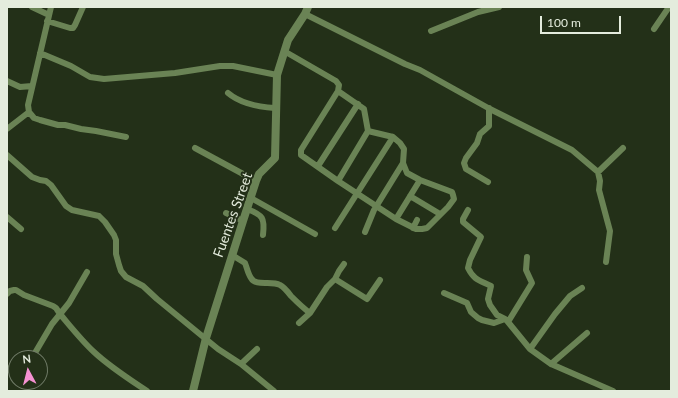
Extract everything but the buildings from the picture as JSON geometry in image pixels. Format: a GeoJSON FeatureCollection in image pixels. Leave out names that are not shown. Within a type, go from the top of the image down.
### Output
{"type":"FeatureCollection","features":[{"type":"Feature","properties":{"kind":"street"},"geometry":{"type":"LineString","coordinates":[[32,7],[48,18],[70,28],[73,28],[75,25],[83,7]]}},
{"type":"Feature","properties":{"kind":"street"},"geometry":{"type":"LineString","coordinates":[[51,7],[28,105],[29,112],[34,118],[58,125],[65,125],[126,137]]}},
{"type":"Feature","properties":{"kind":"street"},"geometry":{"type":"LineString","coordinates":[[431,31],[481,9],[499,7]]}},
{"type":"Feature","properties":{"kind":"street"},"geometry":{"type":"LineString","coordinates":[[654,29],[669,7]]}},
{"type":"Feature","properties":{"kind":"street"},"geometry":{"type":"LineString","coordinates":[[307,11],[489,108],[572,150],[598,172],[600,181],[599,190],[610,231],[606,262]]}},
{"type":"Feature","properties":{"kind":"street","name":"Fuentes Street"},"geometry":{"type":"LineString","coordinates":[[193,391],[206,338],[250,198],[259,174],[275,158],[276,74],[288,40],[307,11]]}},
{"type":"Feature","properties":{"kind":"street"},"geometry":{"type":"LineString","coordinates":[[284,51],[336,81],[339,85],[338,91],[301,150],[301,154],[338,181],[396,218],[413,228],[426,228],[432,224],[448,207],[454,199],[454,195],[452,192],[420,180],[407,173],[404,163],[404,148],[400,143],[393,137],[368,131]]}},
{"type":"Feature","properties":{"kind":"street"},"geometry":{"type":"LineString","coordinates":[[40,53],[71,66],[90,77],[104,79],[175,73],[220,66],[233,66],[276,74]]}},
{"type":"Feature","properties":{"kind":"street"},"geometry":{"type":"LineString","coordinates":[[7,81],[20,87],[32,86]]}},
{"type":"Feature","properties":{"kind":"street"},"geometry":{"type":"LineString","coordinates":[[338,91],[364,109],[368,131],[338,181]]}},
{"type":"Feature","properties":{"kind":"street"},"geometry":{"type":"LineString","coordinates":[[228,93],[258,107],[275,108]]}},
{"type":"Feature","properties":{"kind":"street"},"geometry":{"type":"LineString","coordinates":[[318,166],[358,104]]}},
{"type":"Feature","properties":{"kind":"street"},"geometry":{"type":"LineString","coordinates":[[488,182],[466,169],[464,163],[477,143],[480,134],[489,126],[489,108]]}},
{"type":"Feature","properties":{"kind":"street"},"geometry":{"type":"LineString","coordinates":[[7,129],[29,112]]}},
{"type":"Feature","properties":{"kind":"street"},"geometry":{"type":"LineString","coordinates":[[335,228],[393,137]]}},
{"type":"Feature","properties":{"kind":"street"},"geometry":{"type":"LineString","coordinates":[[195,148],[256,181]]}},
{"type":"Feature","properties":{"kind":"street"},"geometry":{"type":"LineString","coordinates":[[598,172],[623,148]]}},
{"type":"Feature","properties":{"kind":"street"},"geometry":{"type":"LineString","coordinates":[[7,155],[32,177],[46,181],[52,185],[66,206],[72,210],[99,216],[114,235],[119,266],[126,277],[143,286],[218,349],[241,364],[274,391]]}},
{"type":"Feature","properties":{"kind":"street"},"geometry":{"type":"LineString","coordinates":[[365,232],[376,206],[404,163]]}},
{"type":"Feature","properties":{"kind":"street"},"geometry":{"type":"LineString","coordinates":[[396,218],[420,180]]}},
{"type":"Feature","properties":{"kind":"street"},"geometry":{"type":"LineString","coordinates":[[410,196],[440,214]]}},
{"type":"Feature","properties":{"kind":"street"},"geometry":{"type":"LineString","coordinates":[[250,198],[315,234]]}},
{"type":"Feature","properties":{"kind":"street"},"geometry":{"type":"LineString","coordinates":[[247,209],[255,212],[261,217],[264,225],[263,235]]}},
{"type":"Feature","properties":{"kind":"street"},"geometry":{"type":"LineString","coordinates":[[468,210],[463,222],[481,237],[470,260],[468,268],[471,275],[491,286],[488,299],[497,315],[506,321],[530,349],[551,364],[613,391]]}},
{"type":"Feature","properties":{"kind":"street"},"geometry":{"type":"LineString","coordinates":[[226,212],[242,221]]}},
{"type":"Feature","properties":{"kind":"street"},"geometry":{"type":"LineString","coordinates":[[7,218],[21,229]]}},
{"type":"Feature","properties":{"kind":"street"},"geometry":{"type":"LineString","coordinates":[[413,228],[417,220]]}},
{"type":"Feature","properties":{"kind":"street"},"geometry":{"type":"LineString","coordinates":[[232,255],[245,264],[252,280],[255,282],[273,283],[282,286],[292,298],[310,313]]}},
{"type":"Feature","properties":{"kind":"street"},"geometry":{"type":"LineString","coordinates":[[444,293],[467,303],[468,309],[482,320],[494,323],[506,321],[532,283],[526,270],[527,257]]}},
{"type":"Feature","properties":{"kind":"street"},"geometry":{"type":"LineString","coordinates":[[299,323],[310,313],[344,264]]}},
{"type":"Feature","properties":{"kind":"street"},"geometry":{"type":"LineString","coordinates":[[37,350],[52,324],[69,303],[87,272]]}},
{"type":"Feature","properties":{"kind":"street"},"geometry":{"type":"LineString","coordinates":[[335,279],[367,300],[380,280]]}},
{"type":"Feature","properties":{"kind":"street"},"geometry":{"type":"LineString","coordinates":[[530,349],[570,296],[582,288]]}},
{"type":"Feature","properties":{"kind":"street"},"geometry":{"type":"LineString","coordinates":[[7,294],[10,291],[16,290],[24,295],[56,308],[93,351],[106,363],[147,391]]}},
{"type":"Feature","properties":{"kind":"street"},"geometry":{"type":"LineString","coordinates":[[551,364],[587,333]]}},
{"type":"Feature","properties":{"kind":"street"},"geometry":{"type":"LineString","coordinates":[[241,364],[257,349]]}}]}
